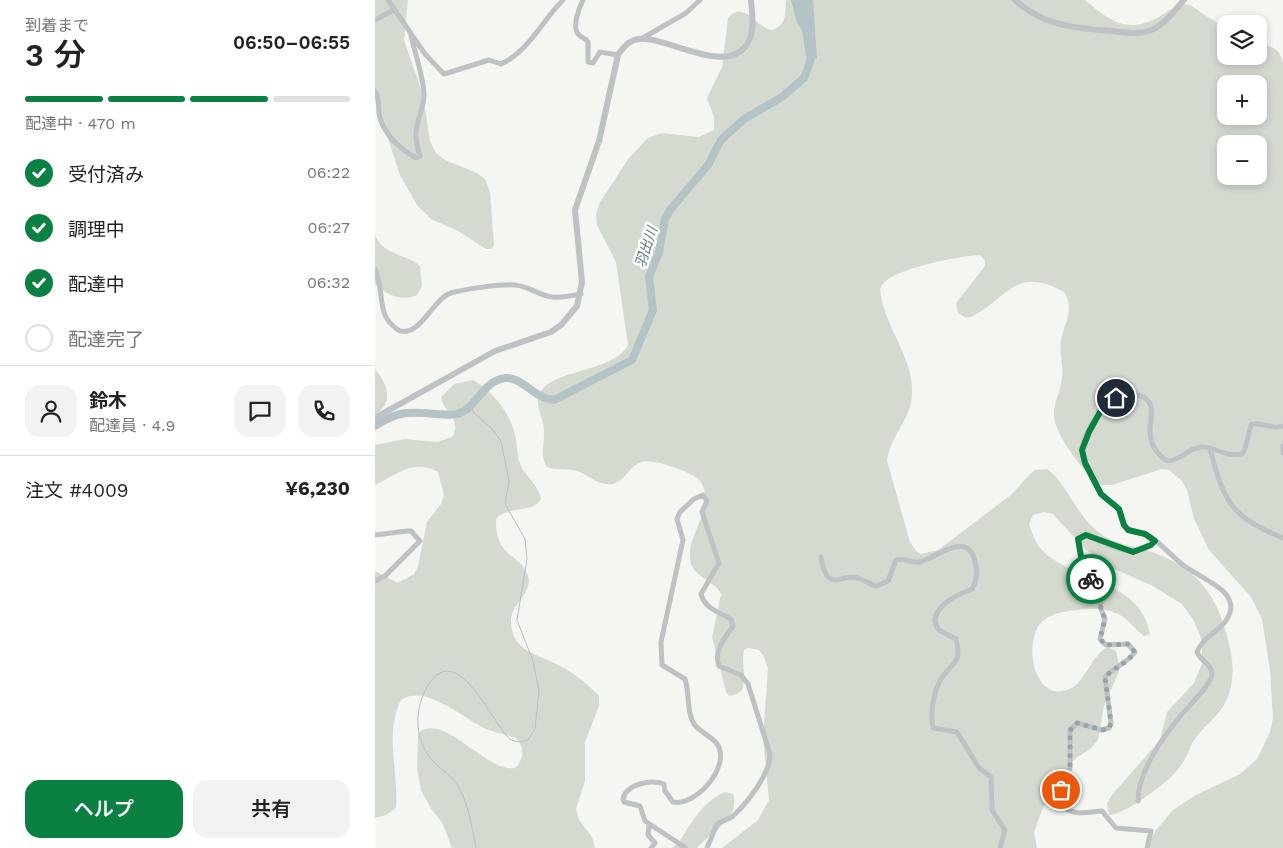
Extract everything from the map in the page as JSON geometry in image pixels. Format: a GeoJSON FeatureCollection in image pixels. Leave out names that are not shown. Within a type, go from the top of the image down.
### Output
{"type":"FeatureCollection","features":[{"type":"Feature","properties":{"kind":"street"},"geometry":{"type":"LineString","coordinates":[[388,0],[393,10],[425,54],[444,74],[489,60],[501,64],[526,46],[563,0]]}},
{"type":"Feature","properties":{"kind":"street"},"geometry":{"type":"LineString","coordinates":[[583,0],[577,18],[577,29],[579,35],[588,42],[588,62],[593,63],[600,52],[618,55]]}},
{"type":"Feature","properties":{"kind":"street"},"geometry":{"type":"LineString","coordinates":[[375,418],[495,351],[551,332],[577,306],[581,294],[575,210],[599,141],[618,55],[622,47],[641,39],[686,13],[700,0]]}},
{"type":"Feature","properties":{"kind":"street"},"geometry":{"type":"LineString","coordinates":[[641,39],[720,57],[736,54],[745,47],[751,36],[751,0]]}},
{"type":"Feature","properties":{"kind":"street"},"geometry":{"type":"LineString","coordinates":[[1015,0],[1037,17],[1065,27],[1134,33],[1155,28],[1164,22],[1184,0]]}},
{"type":"Feature","properties":{"kind":"street"},"geometry":{"type":"LineString","coordinates":[[375,20],[393,10]]}},
{"type":"Feature","properties":{"kind":"street"},"geometry":{"type":"LineString","coordinates":[[375,91],[378,97],[379,113],[388,134],[410,154],[416,158],[420,156],[414,139],[424,94],[410,32]]}},
{"type":"Feature","properties":{"kind":"street"},"geometry":{"type":"LineString","coordinates":[[375,269],[380,283],[377,302],[378,316],[401,332],[411,330],[421,323],[437,302],[445,295],[463,290],[514,285],[558,298],[581,294]]}},
{"type":"Feature","properties":{"kind":"street"},"geometry":{"type":"LineString","coordinates":[[1138,801],[1142,778],[1153,758],[1178,718],[1209,683],[1213,675],[1211,668],[1200,658],[1199,648],[1222,626],[1231,610],[1229,599],[1224,592],[1182,564],[1145,534],[1128,530],[1124,525],[1119,509],[1101,494],[1085,463],[1082,450],[1100,412],[1116,398],[1127,394],[1141,396],[1151,406],[1153,419],[1150,434],[1159,455],[1167,462],[1176,460],[1195,449],[1204,447],[1234,455],[1242,454],[1245,450],[1247,433],[1251,424],[1257,423],[1275,428],[1283,426]]}},
{"type":"Feature","properties":{"kind":"street"},"geometry":{"type":"LineString","coordinates":[[1283,446],[1283,454]]}},
{"type":"Feature","properties":{"kind":"street"},"geometry":{"type":"LineString","coordinates":[[1210,450],[1218,479],[1228,503],[1261,529],[1283,538]]}},
{"type":"Feature","properties":{"kind":"street"},"geometry":{"type":"LineString","coordinates":[[686,848],[645,822],[640,806],[624,802],[624,795],[634,786],[660,782],[664,784],[665,791],[673,802],[686,801],[714,776],[721,759],[719,746],[693,723],[685,679],[662,666],[660,657],[661,642],[683,540],[677,519],[680,512],[694,499],[703,495],[707,501],[702,512],[719,563],[701,594],[703,601],[710,608],[731,619],[733,626],[717,653],[716,659],[719,666],[741,675],[748,684],[770,754],[768,770],[760,782],[733,817],[717,824],[707,848]]}},
{"type":"Feature","properties":{"kind":"street"},"geometry":{"type":"LineString","coordinates":[[375,535],[407,530],[411,531],[420,541],[385,576],[375,581]]}},
{"type":"Feature","properties":{"kind":"street"},"geometry":{"type":"LineString","coordinates":[[1147,848],[1151,831],[1116,828],[1102,811],[1078,814],[1070,812],[1061,804],[1059,795],[1070,768],[1070,730],[1077,723],[1103,730],[1109,728],[1111,723],[1105,677],[1113,669],[1129,660],[1135,652],[1128,644],[1106,645],[1100,639],[1105,619],[1101,609],[1100,592],[1098,585],[1084,572],[1078,539],[1086,535],[1133,552],[1151,545],[1155,541]]}},
{"type":"Feature","properties":{"kind":"street"},"geometry":{"type":"LineString","coordinates":[[821,557],[826,575],[830,579],[840,581],[855,578],[877,586],[888,581],[896,560],[902,559],[917,562],[943,550],[959,547],[966,548],[973,556],[977,575],[972,589],[950,598],[939,612],[936,621],[939,630],[956,639],[959,657],[939,682],[931,719],[933,728],[957,732],[979,768],[991,777],[992,810],[1005,830],[1000,848]]}},
{"type":"Feature","properties":{"kind":"street"},"geometry":{"type":"LineString","coordinates":[[649,825],[648,835],[655,843],[651,848]]}},
{"type":"Feature","properties":{"kind":"shaded area"},"geometry":{"type":"Polygon","coordinates":[[[375,0],[408,0],[404,40],[423,95],[430,141],[436,153],[445,160],[477,173],[485,179],[490,192],[494,246],[491,249],[486,249],[458,231],[431,219],[417,205],[400,175],[375,99],[375,0]]]}},
{"type":"Feature","properties":{"kind":"shaded area"},"geometry":{"type":"Polygon","coordinates":[[[786,0],[1085,0],[1111,20],[1128,25],[1138,25],[1159,17],[1183,4],[1190,5],[1217,23],[1217,65],[1267,65],[1267,46],[1272,47],[1280,54],[1283,63],[1283,848],[1146,848],[1156,830],[1173,810],[1196,795],[1240,774],[1257,759],[1270,732],[1273,718],[1270,671],[1262,619],[1251,597],[1209,550],[1194,519],[1187,490],[1182,481],[1169,470],[1162,469],[1112,485],[1101,485],[1079,464],[1065,444],[1054,416],[1062,373],[1061,340],[1069,310],[1069,304],[1064,292],[1034,282],[1023,283],[1013,287],[971,317],[966,318],[958,313],[956,303],[985,266],[985,261],[980,255],[947,260],[908,270],[888,279],[880,289],[882,303],[909,368],[912,382],[912,396],[908,413],[892,444],[887,461],[910,542],[916,551],[921,554],[938,550],[1012,494],[1035,470],[1047,469],[1061,483],[1080,512],[1096,530],[1111,540],[1165,557],[1190,573],[1209,593],[1222,620],[1231,652],[1233,675],[1227,699],[1218,713],[1197,736],[1183,763],[1173,775],[1133,805],[1116,814],[1109,815],[1107,803],[1112,795],[1160,740],[1167,712],[1194,683],[1202,664],[1202,641],[1194,621],[1182,604],[1151,585],[1103,564],[1082,546],[1053,514],[1044,512],[1033,515],[1029,524],[1035,540],[1041,549],[1054,560],[1104,583],[1134,602],[1144,616],[1150,634],[1144,636],[1122,616],[1098,609],[1073,610],[1055,614],[1044,620],[1037,628],[1032,651],[1034,664],[1037,675],[1044,685],[1052,690],[1063,691],[1077,684],[1096,657],[1108,647],[1116,651],[1120,669],[1104,706],[1098,740],[1067,768],[1042,810],[1034,832],[1037,848],[722,848],[758,820],[769,800],[763,737],[768,669],[764,657],[759,650],[748,648],[744,650],[742,690],[737,694],[729,696],[726,692],[712,637],[721,594],[718,589],[695,570],[690,559],[690,550],[703,511],[705,491],[697,478],[683,471],[655,462],[647,461],[634,466],[620,480],[612,484],[598,482],[577,471],[547,467],[543,458],[544,426],[538,399],[543,389],[552,382],[564,376],[607,362],[619,355],[628,345],[616,262],[597,225],[596,214],[600,202],[629,158],[648,138],[662,133],[699,137],[714,130],[714,117],[707,98],[722,67],[728,18],[734,13],[744,13],[765,28],[771,30],[780,26],[785,15],[786,0]]]}},
{"type":"Feature","properties":{"kind":"shaded area"},"geometry":{"type":"Polygon","coordinates":[[[791,0],[813,0],[817,59],[806,56],[802,30],[797,23],[791,0]]]}},
{"type":"Feature","properties":{"kind":"shaded area"},"geometry":{"type":"Polygon","coordinates":[[[375,235],[383,247],[420,266],[422,286],[417,295],[405,298],[395,296],[375,284],[375,235]]]}},
{"type":"Feature","properties":{"kind":"shaded area"},"geometry":{"type":"Polygon","coordinates":[[[375,369],[386,386],[387,398],[381,410],[375,415],[375,369]]]}},
{"type":"Feature","properties":{"kind":"shaded area"},"geometry":{"type":"Polygon","coordinates":[[[473,380],[494,396],[505,411],[513,427],[519,462],[535,485],[541,499],[537,504],[507,512],[496,519],[500,542],[504,549],[525,569],[529,582],[525,593],[514,609],[511,621],[512,631],[521,646],[535,655],[571,672],[599,696],[599,706],[585,742],[585,781],[576,809],[579,820],[592,837],[595,848],[452,848],[443,824],[430,807],[421,790],[417,768],[418,733],[428,728],[440,730],[491,762],[504,767],[515,768],[518,765],[522,757],[522,749],[516,738],[486,729],[444,704],[421,696],[411,696],[401,700],[396,713],[393,726],[393,754],[396,808],[386,815],[375,818],[375,571],[398,583],[414,574],[418,566],[427,522],[441,504],[444,495],[438,472],[429,468],[413,467],[405,469],[375,485],[375,445],[405,439],[437,442],[452,437],[455,431],[454,421],[442,402],[441,397],[454,384],[473,380]]]}},
{"type":"Feature","properties":{"kind":"shaded area"},"geometry":{"type":"Polygon","coordinates":[[[725,792],[733,794],[733,811],[729,818],[697,848],[672,848],[679,842],[703,808],[714,798],[725,792]]]}},
{"type":"Feature","properties":{"kind":"waterway","name":"羽出川"},"geometry":{"type":"LineString","coordinates":[[375,426],[391,417],[405,413],[457,414],[470,407],[491,384],[506,378],[518,381],[541,396],[554,400],[632,360],[653,310],[649,277],[659,252],[665,219],[670,210],[708,165],[721,140],[744,119],[782,97],[804,78],[810,62],[812,47]]}},
{"type":"Feature","properties":{"kind":"waterway"},"geometry":{"type":"LineString","coordinates":[[471,406],[474,413],[490,427],[501,441],[509,481],[505,504],[525,539],[527,559],[517,620],[533,661],[539,691],[535,729],[528,740],[521,742],[510,739],[503,732],[475,691],[465,679],[453,672],[442,672],[431,681],[425,690],[421,700],[418,720],[421,741],[431,759],[453,779],[460,790],[469,814],[476,848]]}},
{"type":"Feature","properties":{"kind":"way so far"},"geometry":{"type":"LineString","coordinates":[[1061,790],[1070,768],[1070,730],[1077,723],[1103,730],[1109,728],[1111,723],[1105,677],[1113,669],[1123,666],[1135,652],[1128,644],[1106,645],[1100,639],[1105,619],[1101,609],[1098,585],[1091,579]]}},
{"type":"Feature","properties":{"kind":"route"},"geometry":{"type":"LineString","coordinates":[[1091,579],[1084,572],[1082,565],[1078,539],[1081,536],[1086,535],[1125,551],[1133,552],[1141,550],[1155,541],[1145,534],[1128,530],[1124,525],[1119,509],[1101,494],[1095,479],[1085,463],[1082,450],[1085,440],[1100,412],[1116,398]]}}]}
